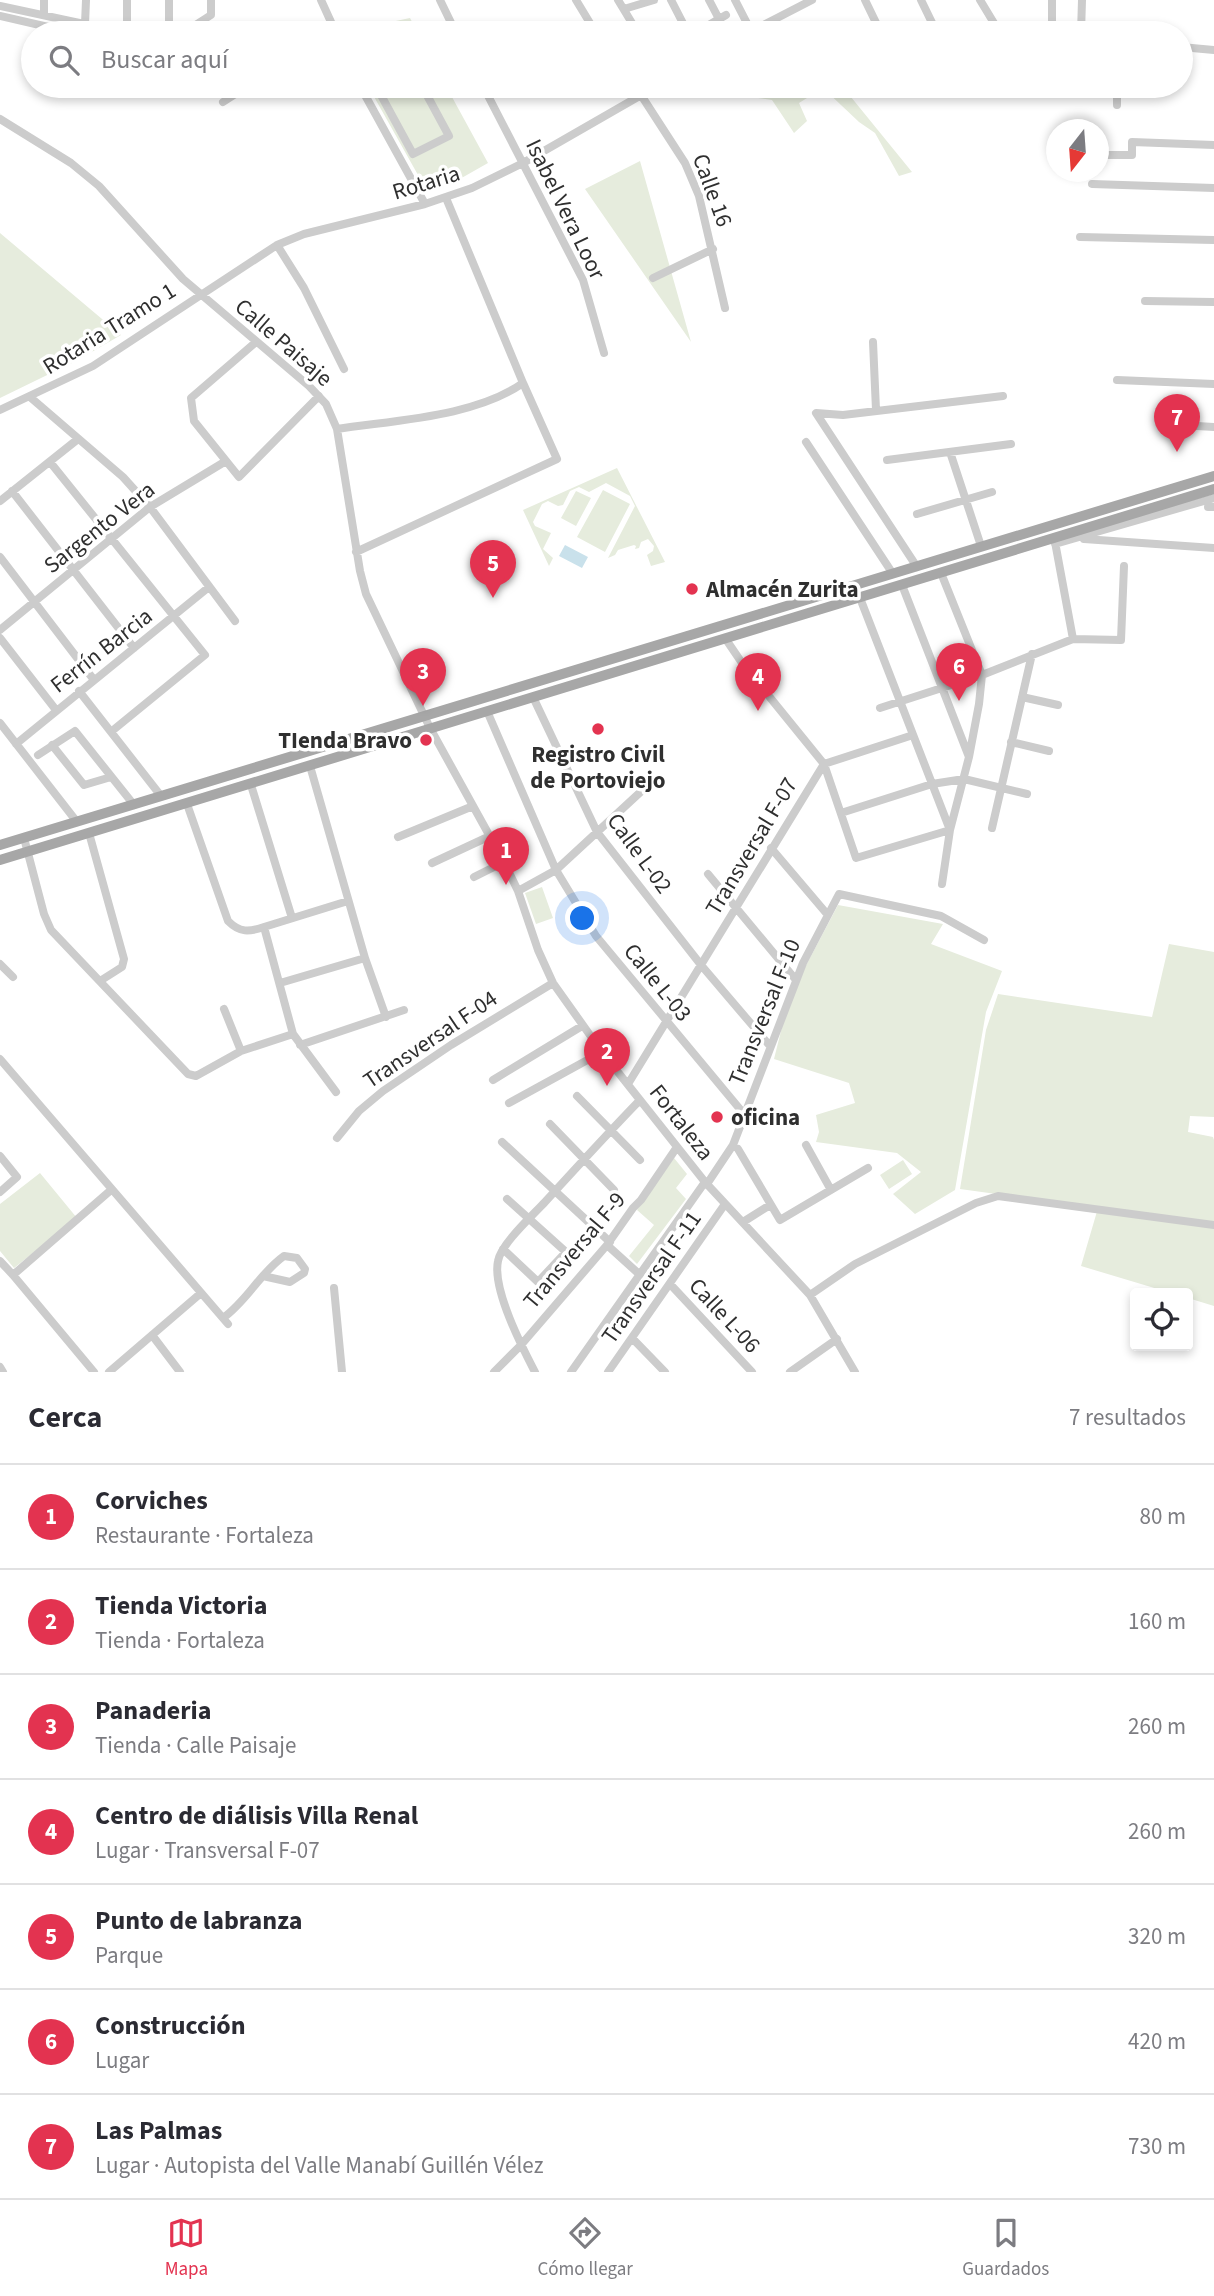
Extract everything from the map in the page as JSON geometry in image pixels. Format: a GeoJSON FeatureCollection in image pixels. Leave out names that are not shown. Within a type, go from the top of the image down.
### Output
{"type":"FeatureCollection","features":[{"type":"Feature","properties":{"kind":"main road"},"geometry":{"type":"LineString","coordinates":[[0,845],[1214,476]]}},
{"type":"Feature","properties":{"kind":"main road"},"geometry":{"type":"LineString","coordinates":[[0,860],[725,638],[1057,540],[1214,489]]}},
{"type":"Feature","properties":{"kind":"main road"},"geometry":{"type":"LineString","coordinates":[[870,581],[875,593]]}},
{"type":"Feature","properties":{"kind":"street"},"geometry":{"type":"LineString","coordinates":[[44,0],[44,15]]}},
{"type":"Feature","properties":{"kind":"street"},"geometry":{"type":"LineString","coordinates":[[86,0],[86,21]]}},
{"type":"Feature","properties":{"kind":"street"},"geometry":{"type":"LineString","coordinates":[[127,0],[127,21]]}},
{"type":"Feature","properties":{"kind":"street"},"geometry":{"type":"LineString","coordinates":[[169,0],[169,21]]}},
{"type":"Feature","properties":{"kind":"street"},"geometry":{"type":"LineString","coordinates":[[202,21],[211,15],[211,0]]}},
{"type":"Feature","properties":{"kind":"street"},"geometry":{"type":"LineString","coordinates":[[321,0],[331,21]]}},
{"type":"Feature","properties":{"kind":"street"},"geometry":{"type":"LineString","coordinates":[[576,0],[589,21]]}},
{"type":"Feature","properties":{"kind":"street"},"geometry":{"type":"LineString","coordinates":[[618,0],[631,21]]}},
{"type":"Feature","properties":{"kind":"street"},"geometry":{"type":"LineString","coordinates":[[624,9],[654,0]]}},
{"type":"Feature","properties":{"kind":"street"},"geometry":{"type":"LineString","coordinates":[[671,0],[682,21]]}},
{"type":"Feature","properties":{"kind":"street"},"geometry":{"type":"LineString","coordinates":[[709,0],[722,17],[715,21]]}},
{"type":"Feature","properties":{"kind":"street"},"geometry":{"type":"LineString","coordinates":[[735,0],[745,21]]}},
{"type":"Feature","properties":{"kind":"street"},"geometry":{"type":"LineString","coordinates":[[769,21],[803,2],[812,0]]}},
{"type":"Feature","properties":{"kind":"street"},"geometry":{"type":"LineString","coordinates":[[865,0],[875,21]]}},
{"type":"Feature","properties":{"kind":"street"},"geometry":{"type":"LineString","coordinates":[[921,0],[931,21]]}},
{"type":"Feature","properties":{"kind":"street"},"geometry":{"type":"LineString","coordinates":[[980,0],[993,21]]}},
{"type":"Feature","properties":{"kind":"street"},"geometry":{"type":"LineString","coordinates":[[1052,0],[1052,21]]}},
{"type":"Feature","properties":{"kind":"street"},"geometry":{"type":"LineString","coordinates":[[1082,0],[1082,21]]}},
{"type":"Feature","properties":{"kind":"street"},"geometry":{"type":"LineString","coordinates":[[440,2],[450,21]]}},
{"type":"Feature","properties":{"kind":"street"},"geometry":{"type":"LineString","coordinates":[[2,4],[72,21]]}},
{"type":"Feature","properties":{"kind":"street"},"geometry":{"type":"LineString","coordinates":[[0,16],[22,21]]}},
{"type":"Feature","properties":{"kind":"street"},"geometry":{"type":"LineString","coordinates":[[1193,48],[1214,50]]}},
{"type":"Feature","properties":{"kind":"street"},"geometry":{"type":"LineString","coordinates":[[223,102],[229,98]]}},
{"type":"Feature","properties":{"kind":"street"},"geometry":{"type":"LineString","coordinates":[[367,98],[425,204]]}},
{"type":"Feature","properties":{"kind":"street"},"geometry":{"type":"LineString","coordinates":[[382,98],[413,155],[449,136],[428,98]]}},
{"type":"Feature","properties":{"kind":"street","name":"Isabel Vera Loor"},"geometry":{"type":"LineString","coordinates":[[489,98],[583,280],[604,353]]}},
{"type":"Feature","properties":{"kind":"street","name":"Rotaria"},"geometry":{"type":"LineString","coordinates":[[200,294],[277,244],[304,234],[446,198],[479,185],[637,98]]}},
{"type":"Feature","properties":{"kind":"street","name":"Calle 16"},"geometry":{"type":"LineString","coordinates":[[644,98],[685,163],[699,196],[726,308]]}},
{"type":"Feature","properties":{"kind":"street"},"geometry":{"type":"LineString","coordinates":[[1117,98],[1117,105]]}},
{"type":"Feature","properties":{"kind":"street","name":"Calle Paisaje"},"geometry":{"type":"LineString","coordinates":[[0,120],[71,163],[99,186],[170,265],[318,396],[333,415],[356,552],[366,594],[430,728]]}},
{"type":"Feature","properties":{"kind":"street"},"geometry":{"type":"LineString","coordinates":[[1109,155],[1132,155],[1132,142],[1214,145]]}},
{"type":"Feature","properties":{"kind":"street"},"geometry":{"type":"LineString","coordinates":[[1092,184],[1214,188]]}},
{"type":"Feature","properties":{"kind":"street"},"geometry":{"type":"LineString","coordinates":[[356,552],[557,459],[446,198]]}},
{"type":"Feature","properties":{"kind":"street"},"geometry":{"type":"LineString","coordinates":[[1080,237],[1214,240]]}},
{"type":"Feature","properties":{"kind":"street"},"geometry":{"type":"LineString","coordinates":[[277,244],[304,288],[344,369]]}},
{"type":"Feature","properties":{"kind":"street"},"geometry":{"type":"LineString","coordinates":[[653,278],[713,249]]}},
{"type":"Feature","properties":{"kind":"street","name":"Rotaria Tramo 1"},"geometry":{"type":"LineString","coordinates":[[0,410],[102,360],[200,294]]}},
{"type":"Feature","properties":{"kind":"street"},"geometry":{"type":"LineString","coordinates":[[1145,301],[1214,302]]}},
{"type":"Feature","properties":{"kind":"street"},"geometry":{"type":"LineString","coordinates":[[256,342],[191,398],[194,421],[239,477],[318,396]]}},
{"type":"Feature","properties":{"kind":"street"},"geometry":{"type":"LineString","coordinates":[[873,342],[876,410]]}},
{"type":"Feature","properties":{"kind":"street"},"geometry":{"type":"LineString","coordinates":[[1117,380],[1214,384]]}},
{"type":"Feature","properties":{"kind":"street"},"geometry":{"type":"LineString","coordinates":[[337,429],[469,408],[500,397],[523,383]]}},
{"type":"Feature","properties":{"kind":"street"},"geometry":{"type":"LineString","coordinates":[[917,566],[816,413],[843,415],[1003,396]]}},
{"type":"Feature","properties":{"kind":"street"},"geometry":{"type":"LineString","coordinates":[[30,397],[124,477],[235,621]]}},
{"type":"Feature","properties":{"kind":"street"},"geometry":{"type":"LineString","coordinates":[[1180,425],[1214,427]]}},
{"type":"Feature","properties":{"kind":"street"},"geometry":{"type":"LineString","coordinates":[[0,501],[78,439]]}},
{"type":"Feature","properties":{"kind":"street"},"geometry":{"type":"LineString","coordinates":[[806,442],[893,574]]}},
{"type":"Feature","properties":{"kind":"street"},"geometry":{"type":"LineString","coordinates":[[887,460],[1011,444]]}},
{"type":"Feature","properties":{"kind":"street"},"geometry":{"type":"LineString","coordinates":[[950,453],[981,546]]}},
{"type":"Feature","properties":{"kind":"street","name":"Sargento Vera"},"geometry":{"type":"LineString","coordinates":[[0,629],[150,508],[226,461]]}},
{"type":"Feature","properties":{"kind":"street"},"geometry":{"type":"LineString","coordinates":[[50,462],[205,655],[112,731]]}},
{"type":"Feature","properties":{"kind":"street"},"geometry":{"type":"LineString","coordinates":[[12,491],[134,648]]}},
{"type":"Feature","properties":{"kind":"street"},"geometry":{"type":"LineString","coordinates":[[917,514],[992,492]]}},
{"type":"Feature","properties":{"kind":"street"},"geometry":{"type":"LineString","coordinates":[[1076,539],[1214,498]]}},
{"type":"Feature","properties":{"kind":"street"},"geometry":{"type":"LineString","coordinates":[[1073,639],[1057,540],[1214,548]]}},
{"type":"Feature","properties":{"kind":"street"},"geometry":{"type":"LineString","coordinates":[[0,557],[94,680]]}},
{"type":"Feature","properties":{"kind":"street"},"geometry":{"type":"LineString","coordinates":[[880,708],[982,675],[1073,639],[1121,640],[1124,566]]}},
{"type":"Feature","properties":{"kind":"street"},"geometry":{"type":"LineString","coordinates":[[941,573],[982,675],[969,757],[950,830],[942,884]]}},
{"type":"Feature","properties":{"kind":"street"},"geometry":{"type":"LineString","coordinates":[[902,585],[969,757]]}},
{"type":"Feature","properties":{"kind":"street","name":"Ferrín Barcia"},"geometry":{"type":"LineString","coordinates":[[16,744],[209,587]]}},
{"type":"Feature","properties":{"kind":"street"},"geometry":{"type":"LineString","coordinates":[[860,598],[950,830]]}},
{"type":"Feature","properties":{"kind":"street"},"geometry":{"type":"LineString","coordinates":[[0,638],[56,710]]}},
{"type":"Feature","properties":{"kind":"street","name":"Transversal F-07"},"geometry":{"type":"LineString","coordinates":[[628,1084],[824,764],[725,638]]}},
{"type":"Feature","properties":{"kind":"street"},"geometry":{"type":"LineString","coordinates":[[992,828],[1032,654]]}},
{"type":"Feature","properties":{"kind":"street"},"geometry":{"type":"LineString","coordinates":[[79,691],[162,796]]}},
{"type":"Feature","properties":{"kind":"street","name":"Calle L-02"},"geometry":{"type":"LineString","coordinates":[[533,697],[597,832],[701,965],[770,1046]]}},
{"type":"Feature","properties":{"kind":"street"},"geometry":{"type":"LineString","coordinates":[[1022,697],[1058,705]]}},
{"type":"Feature","properties":{"kind":"street","name":"Calle L-03"},"geometry":{"type":"LineString","coordinates":[[487,711],[556,870],[596,936],[744,1114]]}},
{"type":"Feature","properties":{"kind":"street"},"geometry":{"type":"LineString","coordinates":[[0,723],[76,822]]}},
{"type":"Feature","properties":{"kind":"street","name":"Fortaleza"},"geometry":{"type":"LineString","coordinates":[[430,728],[518,891],[538,950],[553,983],[582,1026],[706,1183],[810,1295],[855,1372]]}},
{"type":"Feature","properties":{"kind":"street"},"geometry":{"type":"LineString","coordinates":[[38,755],[75,731],[134,804]]}},
{"type":"Feature","properties":{"kind":"street"},"geometry":{"type":"LineString","coordinates":[[913,735],[824,764],[856,858],[950,830]]}},
{"type":"Feature","properties":{"kind":"street"},"geometry":{"type":"LineString","coordinates":[[1011,742],[1049,751]]}},
{"type":"Feature","properties":{"kind":"street"},"geometry":{"type":"LineString","coordinates":[[52,746],[84,785],[111,777]]}},
{"type":"Feature","properties":{"kind":"street"},"geometry":{"type":"LineString","coordinates":[[310,766],[365,958],[386,1017]]}},
{"type":"Feature","properties":{"kind":"street"},"geometry":{"type":"LineString","coordinates":[[841,813],[932,784],[964,779],[1027,794]]}},
{"type":"Feature","properties":{"kind":"street"},"geometry":{"type":"LineString","coordinates":[[251,785],[292,918]]}},
{"type":"Feature","properties":{"kind":"street"},"geometry":{"type":"LineString","coordinates":[[518,891],[556,870],[647,786]]}},
{"type":"Feature","properties":{"kind":"street"},"geometry":{"type":"LineString","coordinates":[[187,804],[228,921],[239,930],[248,932],[348,901]]}},
{"type":"Feature","properties":{"kind":"street"},"geometry":{"type":"LineString","coordinates":[[398,836],[473,806]]}},
{"type":"Feature","properties":{"kind":"street"},"geometry":{"type":"LineString","coordinates":[[89,834],[124,959],[122,967],[100,981]]}},
{"type":"Feature","properties":{"kind":"street"},"geometry":{"type":"LineString","coordinates":[[432,863],[490,836]]}},
{"type":"Feature","properties":{"kind":"street"},"geometry":{"type":"LineString","coordinates":[[24,838],[44,914],[51,930],[192,1076],[241,1051],[293,1034]]}},
{"type":"Feature","properties":{"kind":"street"},"geometry":{"type":"LineString","coordinates":[[771,848],[827,914]]}},
{"type":"Feature","properties":{"kind":"street"},"geometry":{"type":"LineString","coordinates":[[474,877],[504,862]]}},
{"type":"Feature","properties":{"kind":"street"},"geometry":{"type":"LineString","coordinates":[[708,874],[796,980]]}},
{"type":"Feature","properties":{"kind":"street","name":"Transversal F-10"},"geometry":{"type":"LineString","coordinates":[[571,1372],[733,1144],[796,980],[839,894],[941,916],[984,940]]}},
{"type":"Feature","properties":{"kind":"street"},"geometry":{"type":"LineString","coordinates":[[264,927],[293,1034],[336,1092]]}},
{"type":"Feature","properties":{"kind":"street"},"geometry":{"type":"LineString","coordinates":[[280,983],[365,958]]}},
{"type":"Feature","properties":{"kind":"street"},"geometry":{"type":"LineString","coordinates":[[0,964],[13,977]]}},
{"type":"Feature","properties":{"kind":"street","name":"Transversal F-04"},"geometry":{"type":"LineString","coordinates":[[337,1138],[359,1111],[383,1091],[451,1045],[553,983]]}},
{"type":"Feature","properties":{"kind":"street"},"geometry":{"type":"LineString","coordinates":[[224,1009],[241,1051]]}},
{"type":"Feature","properties":{"kind":"street"},"geometry":{"type":"LineString","coordinates":[[300,1045],[404,1010]]}},
{"type":"Feature","properties":{"kind":"street"},"geometry":{"type":"LineString","coordinates":[[493,1080],[582,1026]]}},
{"type":"Feature","properties":{"kind":"street"},"geometry":{"type":"LineString","coordinates":[[509,1103],[602,1052]]}},
{"type":"Feature","properties":{"kind":"street"},"geometry":{"type":"LineString","coordinates":[[0,1059],[225,1321],[263,1276],[284,1256],[297,1258],[305,1269],[304,1273],[288,1282],[263,1276]]}},
{"type":"Feature","properties":{"kind":"street"},"geometry":{"type":"LineString","coordinates":[[577,1096],[640,1160]]}},
{"type":"Feature","properties":{"kind":"street"},"geometry":{"type":"LineString","coordinates":[[535,1372],[502,1297],[497,1274],[498,1259],[503,1249],[640,1100]]}},
{"type":"Feature","properties":{"kind":"street"},"geometry":{"type":"LineString","coordinates":[[550,1124],[614,1190]]}},
{"type":"Feature","properties":{"kind":"street"},"geometry":{"type":"LineString","coordinates":[[502,1142],[556,1191],[639,1274]]}},
{"type":"Feature","properties":{"kind":"street"},"geometry":{"type":"LineString","coordinates":[[806,1145],[831,1190]]}},
{"type":"Feature","properties":{"kind":"street","name":"Transversal F-9"},"geometry":{"type":"LineString","coordinates":[[494,1372],[521,1345],[609,1243],[677,1147]]}},
{"type":"Feature","properties":{"kind":"street"},"geometry":{"type":"LineString","coordinates":[[738,1149],[780,1220],[868,1168]]}},
{"type":"Feature","properties":{"kind":"street"},"geometry":{"type":"LineString","coordinates":[[0,1156],[17,1177],[0,1192]]}},
{"type":"Feature","properties":{"kind":"street"},"geometry":{"type":"LineString","coordinates":[[13,1276],[111,1189]]}},
{"type":"Feature","properties":{"kind":"street"},"geometry":{"type":"LineString","coordinates":[[810,1295],[855,1264],[976,1203],[998,1196],[1214,1224]]}},
{"type":"Feature","properties":{"kind":"street"},"geometry":{"type":"LineString","coordinates":[[503,1249],[538,1282],[565,1255],[565,1250],[507,1199]]}},
{"type":"Feature","properties":{"kind":"street","name":"Transversal F-11"},"geometry":{"type":"LineString","coordinates":[[608,1372],[725,1204]]}},
{"type":"Feature","properties":{"kind":"street"},"geometry":{"type":"LineString","coordinates":[[743,1222],[770,1205]]}},
{"type":"Feature","properties":{"kind":"street"},"geometry":{"type":"LineString","coordinates":[[0,1261],[94,1372]]}},
{"type":"Feature","properties":{"kind":"street","name":"Calle L-06"},"geometry":{"type":"LineString","coordinates":[[670,1283],[752,1372]]}},
{"type":"Feature","properties":{"kind":"street"},"geometry":{"type":"LineString","coordinates":[[334,1288],[342,1372]]}},
{"type":"Feature","properties":{"kind":"street"},"geometry":{"type":"LineString","coordinates":[[109,1372],[201,1293]]}},
{"type":"Feature","properties":{"kind":"street"},"geometry":{"type":"LineString","coordinates":[[152,1335],[180,1372]]}},
{"type":"Feature","properties":{"kind":"street"},"geometry":{"type":"LineString","coordinates":[[632,1338],[664,1372]]}},
{"type":"Feature","properties":{"kind":"street"},"geometry":{"type":"LineString","coordinates":[[790,1372],[837,1339]]}},
{"type":"Feature","properties":{"kind":"street"},"geometry":{"type":"LineString","coordinates":[[0,1367],[3,1372]]}},
{"type":"Feature","properties":{"kind":"green space"},"geometry":{"type":"Polygon","coordinates":[[[375,98],[453,98],[488,163],[451,184],[427,191],[375,98]]]}},
{"type":"Feature","properties":{"kind":"green space"},"geometry":{"type":"Polygon","coordinates":[[[758,98],[807,98],[799,103],[807,121],[794,133],[772,100],[758,98]]]}},
{"type":"Feature","properties":{"kind":"green space"},"geometry":{"type":"Polygon","coordinates":[[[834,98],[852,98],[912,172],[899,176],[875,133],[834,98]]]}},
{"type":"Feature","properties":{"kind":"green space"},"geometry":{"type":"Polygon","coordinates":[[[640,161],[691,342],[585,189],[640,161]]]}},
{"type":"Feature","properties":{"kind":"green space"},"geometry":{"type":"Polygon","coordinates":[[[0,233],[121,335],[78,360],[0,398],[0,233]]]}},
{"type":"Feature","properties":{"kind":"green space"},"geometry":{"type":"Polygon","coordinates":[[[617,468],[665,562],[651,566],[647,555],[653,551],[654,546],[648,539],[641,542],[639,548],[635,549],[634,545],[618,550],[608,558],[635,506],[630,496],[606,483],[589,492],[579,487],[570,491],[563,505],[558,506],[548,501],[542,504],[533,522],[535,526],[551,533],[543,549],[553,558],[549,566],[523,510],[617,468]]]}},
{"type":"Feature","properties":{"kind":"green space"},"geometry":{"type":"Polygon","coordinates":[[[603,490],[630,504],[605,552],[577,537],[603,490]]]}},
{"type":"Feature","properties":{"kind":"green space"},"geometry":{"type":"Polygon","coordinates":[[[576,491],[591,498],[576,526],[561,518],[576,491]]]}},
{"type":"Feature","properties":{"kind":"green space"},"geometry":{"type":"Polygon","coordinates":[[[542,887],[553,918],[536,924],[525,893],[542,887]]]}},
{"type":"Feature","properties":{"kind":"green space"},"geometry":{"type":"Polygon","coordinates":[[[838,905],[943,924],[931,944],[1002,971],[986,1012],[955,1190],[915,1214],[893,1194],[921,1172],[897,1153],[816,1142],[819,1132],[816,1115],[855,1103],[849,1083],[774,1059],[783,1023],[801,975],[838,905]]]}},
{"type":"Feature","properties":{"kind":"green space"},"geometry":{"type":"Polygon","coordinates":[[[1169,944],[1214,952],[1214,1117],[1190,1116],[1188,1132],[1213,1137],[1214,1140],[1214,1306],[1193,1300],[1193,1288],[1154,1288],[1081,1266],[1098,1208],[960,1189],[986,1030],[998,994],[1152,1017],[1169,944]]]}},
{"type":"Feature","properties":{"kind":"green space"},"geometry":{"type":"Polygon","coordinates":[[[674,1158],[687,1174],[676,1188],[686,1199],[637,1264],[629,1256],[654,1225],[637,1210],[674,1158]]]}},
{"type":"Feature","properties":{"kind":"green space"},"geometry":{"type":"Polygon","coordinates":[[[903,1160],[912,1174],[889,1189],[880,1175],[903,1160]]]}},
{"type":"Feature","properties":{"kind":"green space"},"geometry":{"type":"Polygon","coordinates":[[[40,1173],[77,1218],[14,1268],[0,1251],[0,1204],[40,1173]]]}},
{"type":"Feature","properties":{"kind":"water"},"geometry":{"type":"Polygon","coordinates":[[[565,545],[588,557],[582,568],[559,556],[565,545]]]}},
{"type":"Feature","properties":{"kind":"place","name":"Las Palmas"},"geometry":{"type":"Point","coordinates":[1177,452]}},
{"type":"Feature","properties":{"kind":"place","name":"Almacén Zurita"},"geometry":{"type":"Point","coordinates":[692,589]}},
{"type":"Feature","properties":{"kind":"place","name":"Punto de labranza"},"geometry":{"type":"Point","coordinates":[493,598]}},
{"type":"Feature","properties":{"kind":"place","name":"Construcción"},"geometry":{"type":"Point","coordinates":[959,701]}},
{"type":"Feature","properties":{"kind":"place","name":"Panaderia"},"geometry":{"type":"Point","coordinates":[423,706]}},
{"type":"Feature","properties":{"kind":"place","name":"Centro de diálisis Villa Renal"},"geometry":{"type":"Point","coordinates":[758,711]}},
{"type":"Feature","properties":{"kind":"place","name":"Registro Civil de Portoviejo"},"geometry":{"type":"Point","coordinates":[598,729]}},
{"type":"Feature","properties":{"kind":"place","name":"TIenda Bravo"},"geometry":{"type":"Point","coordinates":[426,740]}},
{"type":"Feature","properties":{"kind":"place","name":"Corviches"},"geometry":{"type":"Point","coordinates":[506,885]}},
{"type":"Feature","properties":{"kind":"place","name":"Tienda Victoria"},"geometry":{"type":"Point","coordinates":[607,1086]}},
{"type":"Feature","properties":{"kind":"place","name":"oficina"},"geometry":{"type":"Point","coordinates":[717,1117]}}]}
